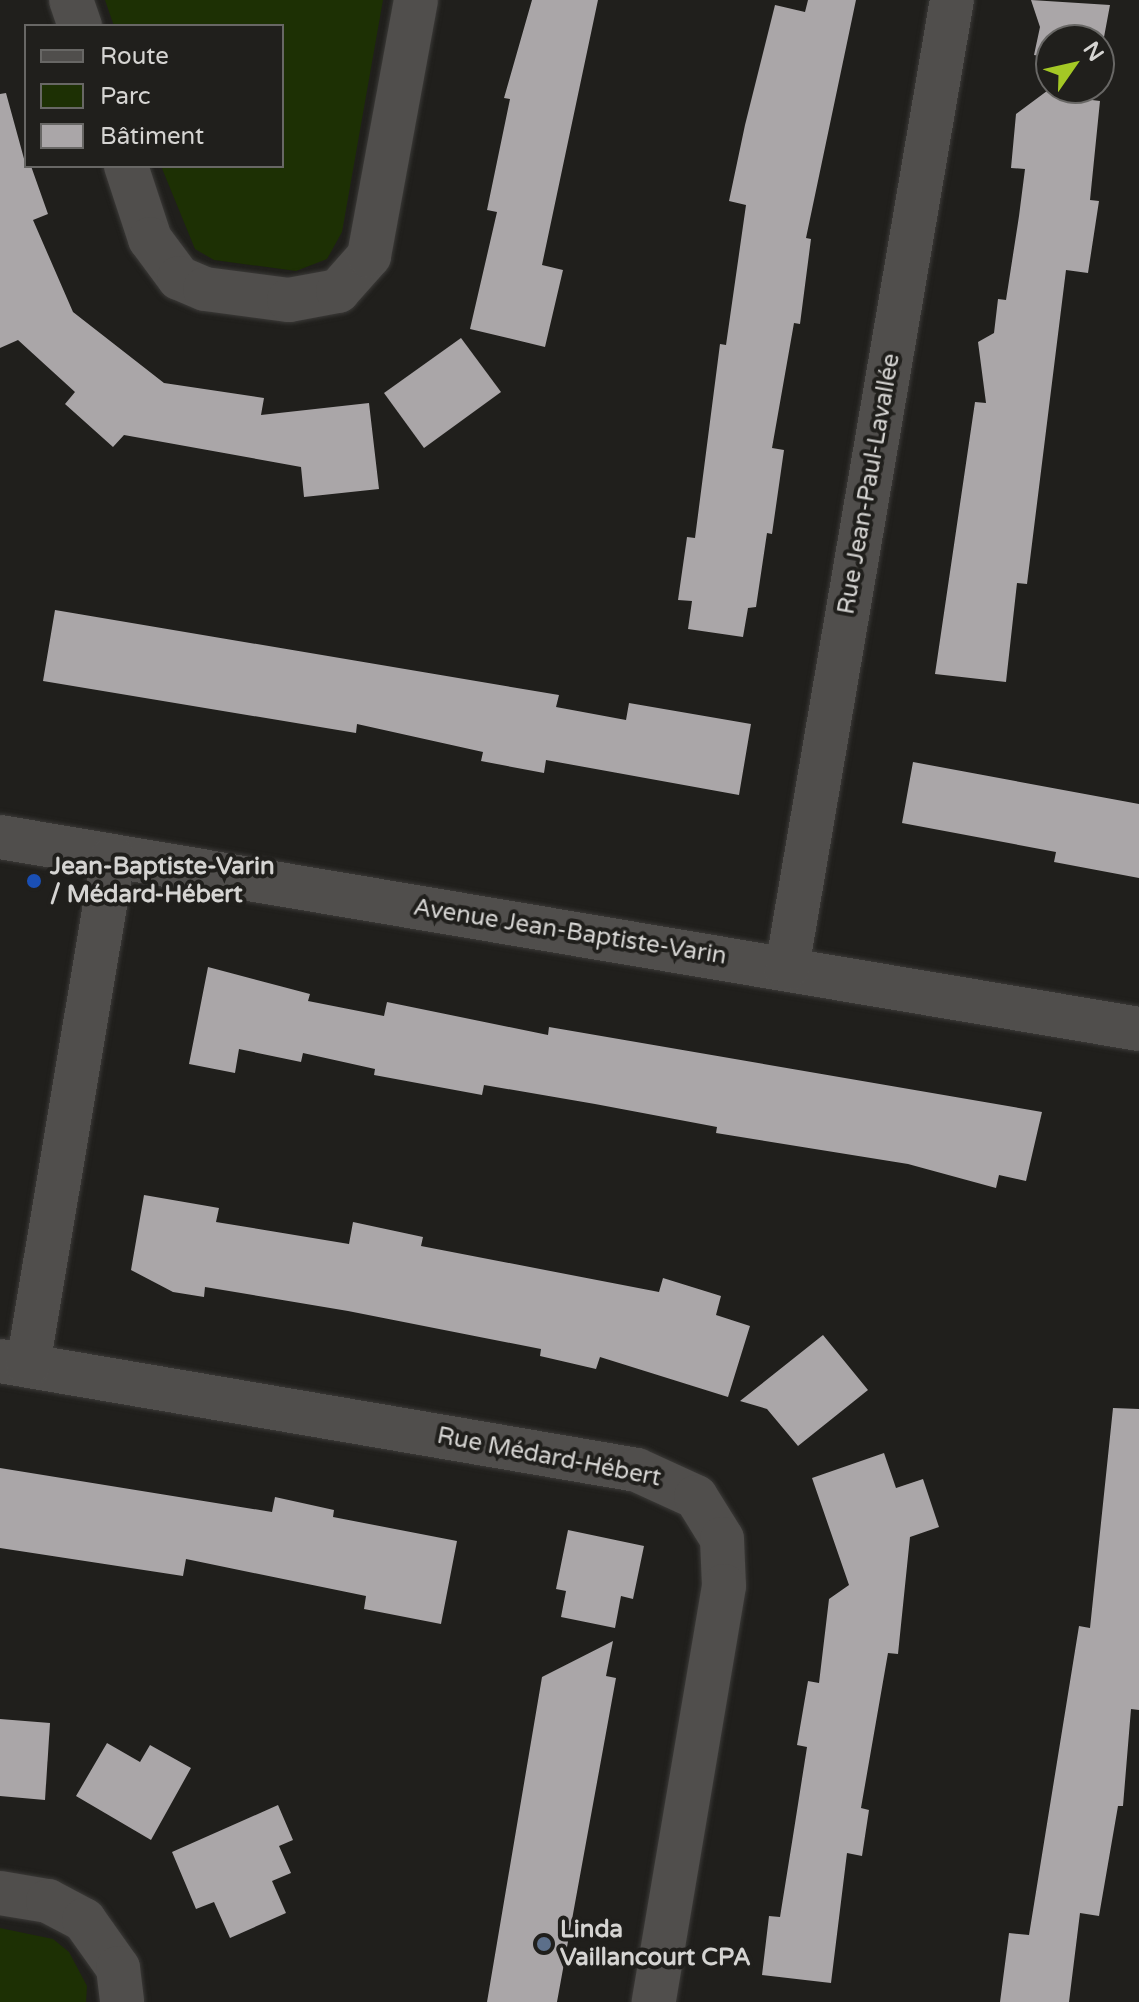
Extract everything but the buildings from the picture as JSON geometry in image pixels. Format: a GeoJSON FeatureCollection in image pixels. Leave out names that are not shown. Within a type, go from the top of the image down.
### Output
{"type":"FeatureCollection","features":[{"type":"Feature","properties":{"kind":"street"},"geometry":{"type":"LineString","coordinates":[[71,0],[79,24]]}},
{"type":"Feature","properties":{"kind":"street"},"geometry":{"type":"LineString","coordinates":[[127,168],[150,239],[179,278],[205,289],[289,300],[338,291],[369,256],[416,0]]}},
{"type":"Feature","properties":{"kind":"street","name":"Rue Jean-Paul-Lavallée"},"geometry":{"type":"LineString","coordinates":[[787,968],[952,0]]}},
{"type":"Feature","properties":{"kind":"street","name":"Avenue Jean-Baptiste-Varin"},"geometry":{"type":"LineString","coordinates":[[0,837],[1139,1029]]}},
{"type":"Feature","properties":{"kind":"street","name":"Rue Médard-Hébert"},"geometry":{"type":"LineString","coordinates":[[113,857],[14,1363],[637,1470],[678,1483],[696,1497],[722,1539],[726,1563],[654,2002]]}},
{"type":"Feature","properties":{"kind":"street"},"geometry":{"type":"LineString","coordinates":[[0,1893],[48,1901],[84,1920],[118,1968],[122,2002]]}},
{"type":"Feature","properties":{"kind":"green space"},"geometry":{"type":"Polygon","coordinates":[[[105,0],[383,0],[342,232],[327,259],[296,271],[214,260],[195,249],[162,168],[284,168],[284,24],[113,24],[105,0]]]}},
{"type":"Feature","properties":{"kind":"green space"},"geometry":{"type":"Polygon","coordinates":[[[0,1928],[53,1939],[69,1952],[87,1986],[86,2002],[0,2002],[0,1928]]]}},
{"type":"Feature","properties":{"kind":"place","name":"Jean-Baptiste-Varin / Médard-Hébert"},"geometry":{"type":"Point","coordinates":[34,881]}},
{"type":"Feature","properties":{"kind":"place","name":"Linda Vaillancourt CPA"},"geometry":{"type":"Point","coordinates":[544,1944]}}]}
